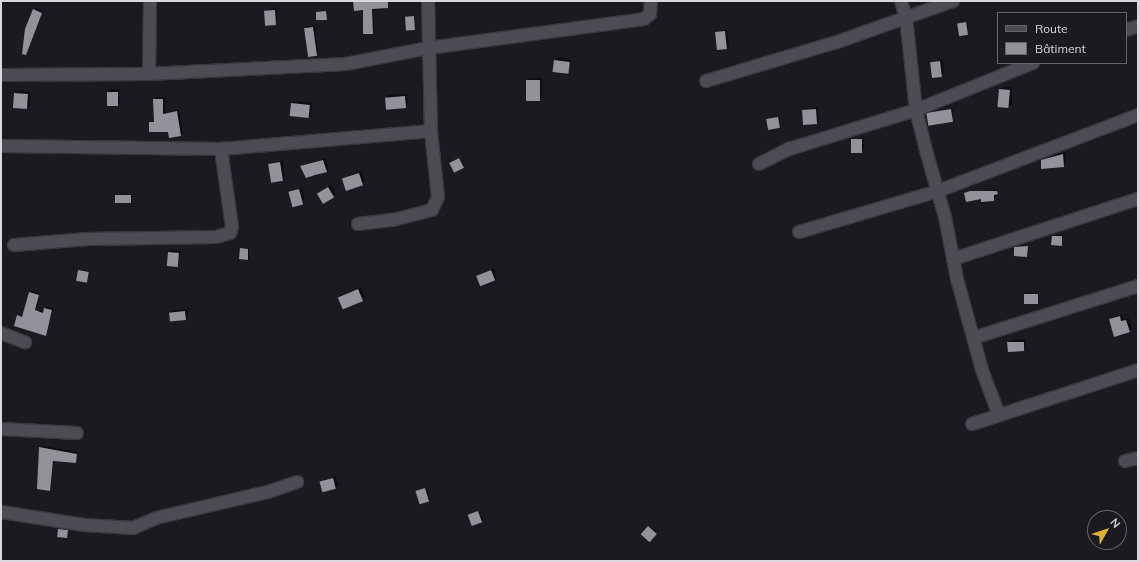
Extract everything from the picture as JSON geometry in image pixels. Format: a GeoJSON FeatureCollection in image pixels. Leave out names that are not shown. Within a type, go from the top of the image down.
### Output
{"type":"FeatureCollection","features":[{"type":"Feature","properties":{"kind":"street"},"geometry":{"type":"LineString","coordinates":[[149,74],[154,1]]}},
{"type":"Feature","properties":{"kind":"street"},"geometry":{"type":"LineString","coordinates":[[358,224],[393,220],[432,210],[438,196],[431,131],[428,1]]}},
{"type":"Feature","properties":{"kind":"street"},"geometry":{"type":"LineString","coordinates":[[1,75],[149,74],[346,64],[428,48],[639,20],[650,14],[651,1]]}},
{"type":"Feature","properties":{"kind":"street"},"geometry":{"type":"LineString","coordinates":[[901,1],[906,17],[916,110],[938,191],[973,338],[982,370],[999,415]]}},
{"type":"Feature","properties":{"kind":"street"},"geometry":{"type":"LineString","coordinates":[[706,81],[840,40],[953,1]]}},
{"type":"Feature","properties":{"kind":"street"},"geometry":{"type":"LineString","coordinates":[[1127,30],[1138,26]]}},
{"type":"Feature","properties":{"kind":"street"},"geometry":{"type":"LineString","coordinates":[[759,164],[789,149],[916,110],[1031,64]]}},
{"type":"Feature","properties":{"kind":"street"},"geometry":{"type":"LineString","coordinates":[[799,232],[938,191],[1138,115]]}},
{"type":"Feature","properties":{"kind":"street"},"geometry":{"type":"LineString","coordinates":[[1,146],[221,149],[431,131]]}},
{"type":"Feature","properties":{"kind":"street"},"geometry":{"type":"LineString","coordinates":[[14,245],[88,239],[216,237],[230,233],[232,227],[221,149]]}},
{"type":"Feature","properties":{"kind":"street"},"geometry":{"type":"LineString","coordinates":[[953,259],[1138,198]]}},
{"type":"Feature","properties":{"kind":"street"},"geometry":{"type":"LineString","coordinates":[[973,338],[1138,286]]}},
{"type":"Feature","properties":{"kind":"street"},"geometry":{"type":"LineString","coordinates":[[1,333],[25,342]]}},
{"type":"Feature","properties":{"kind":"street"},"geometry":{"type":"LineString","coordinates":[[972,424],[1138,370]]}},
{"type":"Feature","properties":{"kind":"street"},"geometry":{"type":"LineString","coordinates":[[1,429],[77,433]]}},
{"type":"Feature","properties":{"kind":"street"},"geometry":{"type":"LineString","coordinates":[[1125,461],[1138,458]]}},
{"type":"Feature","properties":{"kind":"street"},"geometry":{"type":"LineString","coordinates":[[1,512],[84,525],[133,528],[156,518],[268,492],[297,482]]}},
{"type":"Feature","properties":{"kind":"building"},"geometry":{"type":"Polygon","coordinates":[[[353,1],[388,1],[388,8],[372,9],[373,34],[363,34],[363,10],[354,11],[353,1]]]}},
{"type":"Feature","properties":{"kind":"building"},"geometry":{"type":"Polygon","coordinates":[[[33,9],[42,13],[26,55],[22,54],[25,29],[33,9]]]}},
{"type":"Feature","properties":{"kind":"building"},"geometry":{"type":"Polygon","coordinates":[[[275,10],[276,25],[265,26],[264,11],[275,10]]]}},
{"type":"Feature","properties":{"kind":"building"},"geometry":{"type":"Polygon","coordinates":[[[326,11],[327,20],[316,20],[316,12],[326,11]]]}},
{"type":"Feature","properties":{"kind":"building"},"geometry":{"type":"Polygon","coordinates":[[[414,16],[415,30],[406,31],[405,17],[414,16]]]}},
{"type":"Feature","properties":{"kind":"building"},"geometry":{"type":"Polygon","coordinates":[[[966,22],[968,35],[959,36],[957,23],[966,22]]]}},
{"type":"Feature","properties":{"kind":"building"},"geometry":{"type":"Polygon","coordinates":[[[313,27],[317,56],[308,57],[304,28],[313,27]]]}},
{"type":"Feature","properties":{"kind":"building"},"geometry":{"type":"Polygon","coordinates":[[[725,31],[727,49],[717,50],[715,32],[725,31]]]}},
{"type":"Feature","properties":{"kind":"building"},"geometry":{"type":"Polygon","coordinates":[[[554,60],[570,62],[568,74],[553,72],[554,60]]]}},
{"type":"Feature","properties":{"kind":"building"},"geometry":{"type":"Polygon","coordinates":[[[940,61],[942,77],[932,78],[930,62],[940,61]]]}},
{"type":"Feature","properties":{"kind":"building"},"geometry":{"type":"Polygon","coordinates":[[[526,80],[540,80],[540,101],[526,101],[526,80]]]}},
{"type":"Feature","properties":{"kind":"building"},"geometry":{"type":"Polygon","coordinates":[[[999,89],[1010,90],[1008,108],[997,107],[999,89]]]}},
{"type":"Feature","properties":{"kind":"building"},"geometry":{"type":"Polygon","coordinates":[[[107,92],[118,92],[118,106],[107,106],[107,92]]]}},
{"type":"Feature","properties":{"kind":"building"},"geometry":{"type":"Polygon","coordinates":[[[14,93],[28,94],[27,109],[13,108],[14,93]]]}},
{"type":"Feature","properties":{"kind":"building"},"geometry":{"type":"Polygon","coordinates":[[[405,96],[406,108],[386,110],[385,98],[405,96]]]}},
{"type":"Feature","properties":{"kind":"building"},"geometry":{"type":"Polygon","coordinates":[[[153,99],[163,99],[163,114],[177,111],[181,136],[169,138],[168,132],[149,132],[149,122],[154,122],[153,99]]]}},
{"type":"Feature","properties":{"kind":"building"},"geometry":{"type":"Polygon","coordinates":[[[291,103],[310,105],[309,118],[290,116],[291,103]]]}},
{"type":"Feature","properties":{"kind":"building"},"geometry":{"type":"Polygon","coordinates":[[[816,109],[817,124],[803,125],[802,110],[816,109]]]}},
{"type":"Feature","properties":{"kind":"building"},"geometry":{"type":"Polygon","coordinates":[[[951,109],[953,122],[928,126],[926,113],[951,109]]]}},
{"type":"Feature","properties":{"kind":"building"},"geometry":{"type":"Polygon","coordinates":[[[778,117],[780,128],[768,130],[766,119],[778,117]]]}},
{"type":"Feature","properties":{"kind":"building"},"geometry":{"type":"Polygon","coordinates":[[[851,139],[862,139],[862,153],[851,153],[851,139]]]}},
{"type":"Feature","properties":{"kind":"building"},"geometry":{"type":"Polygon","coordinates":[[[1063,154],[1064,167],[1041,169],[1041,160],[1063,154]]]}},
{"type":"Feature","properties":{"kind":"building"},"geometry":{"type":"Polygon","coordinates":[[[459,158],[464,168],[454,173],[449,163],[459,158]]]}},
{"type":"Feature","properties":{"kind":"building"},"geometry":{"type":"Polygon","coordinates":[[[323,160],[327,172],[306,178],[300,166],[323,160]]]}},
{"type":"Feature","properties":{"kind":"building"},"geometry":{"type":"Polygon","coordinates":[[[280,162],[283,181],[271,183],[268,164],[280,162]]]}},
{"type":"Feature","properties":{"kind":"building"},"geometry":{"type":"Polygon","coordinates":[[[359,173],[363,185],[346,191],[342,179],[359,173]]]}},
{"type":"Feature","properties":{"kind":"building"},"geometry":{"type":"Polygon","coordinates":[[[328,187],[334,197],[323,204],[317,194],[328,187]]]}},
{"type":"Feature","properties":{"kind":"building"},"geometry":{"type":"Polygon","coordinates":[[[299,189],[303,204],[293,207],[288,192],[299,189]]]}},
{"type":"Feature","properties":{"kind":"building"},"geometry":{"type":"Polygon","coordinates":[[[970,191],[997,191],[998,194],[994,195],[994,201],[981,202],[981,199],[966,202],[964,193],[970,191]]]}},
{"type":"Feature","properties":{"kind":"building"},"geometry":{"type":"Polygon","coordinates":[[[115,195],[131,195],[131,203],[115,203],[115,195]]]}},
{"type":"Feature","properties":{"kind":"building"},"geometry":{"type":"Polygon","coordinates":[[[1052,236],[1062,236],[1062,246],[1051,245],[1052,236]]]}},
{"type":"Feature","properties":{"kind":"building"},"geometry":{"type":"Polygon","coordinates":[[[1028,246],[1027,257],[1014,256],[1014,247],[1028,246]]]}},
{"type":"Feature","properties":{"kind":"building"},"geometry":{"type":"Polygon","coordinates":[[[240,248],[248,249],[248,260],[239,259],[240,248]]]}},
{"type":"Feature","properties":{"kind":"building"},"geometry":{"type":"Polygon","coordinates":[[[168,252],[179,253],[178,267],[167,266],[168,252]]]}},
{"type":"Feature","properties":{"kind":"building"},"geometry":{"type":"Polygon","coordinates":[[[78,270],[89,272],[87,283],[76,281],[78,270]]]}},
{"type":"Feature","properties":{"kind":"building"},"geometry":{"type":"Polygon","coordinates":[[[491,270],[495,280],[480,286],[476,276],[491,270]]]}},
{"type":"Feature","properties":{"kind":"building"},"geometry":{"type":"Polygon","coordinates":[[[358,289],[363,301],[343,310],[338,298],[358,289]]]}},
{"type":"Feature","properties":{"kind":"building"},"geometry":{"type":"Polygon","coordinates":[[[29,292],[39,295],[35,310],[43,313],[44,308],[52,310],[46,336],[14,326],[17,315],[22,317],[29,292]]]}},
{"type":"Feature","properties":{"kind":"building"},"geometry":{"type":"Polygon","coordinates":[[[1024,294],[1038,294],[1038,304],[1024,304],[1024,294]]]}},
{"type":"Feature","properties":{"kind":"building"},"geometry":{"type":"Polygon","coordinates":[[[185,311],[186,320],[170,322],[169,313],[185,311]]]}},
{"type":"Feature","properties":{"kind":"building"},"geometry":{"type":"Polygon","coordinates":[[[1120,316],[1121,321],[1126,320],[1130,332],[1114,337],[1109,319],[1120,316]]]}},
{"type":"Feature","properties":{"kind":"building"},"geometry":{"type":"Polygon","coordinates":[[[1007,342],[1024,342],[1024,351],[1008,352],[1007,342]]]}},
{"type":"Feature","properties":{"kind":"building"},"geometry":{"type":"Polygon","coordinates":[[[39,447],[77,454],[76,463],[53,461],[50,491],[37,489],[39,447]]]}},
{"type":"Feature","properties":{"kind":"building"},"geometry":{"type":"Polygon","coordinates":[[[333,478],[336,489],[322,492],[319,482],[333,478]]]}},
{"type":"Feature","properties":{"kind":"building"},"geometry":{"type":"Polygon","coordinates":[[[425,488],[429,501],[420,504],[415,491],[425,488]]]}},
{"type":"Feature","properties":{"kind":"building"},"geometry":{"type":"Polygon","coordinates":[[[478,511],[482,522],[472,526],[468,515],[478,511]]]}},
{"type":"Feature","properties":{"kind":"building"},"geometry":{"type":"Polygon","coordinates":[[[648,526],[657,534],[650,542],[641,534],[648,526]]]}},
{"type":"Feature","properties":{"kind":"building"},"geometry":{"type":"Polygon","coordinates":[[[58,529],[68,530],[67,538],[57,537],[58,529]]]}}]}
